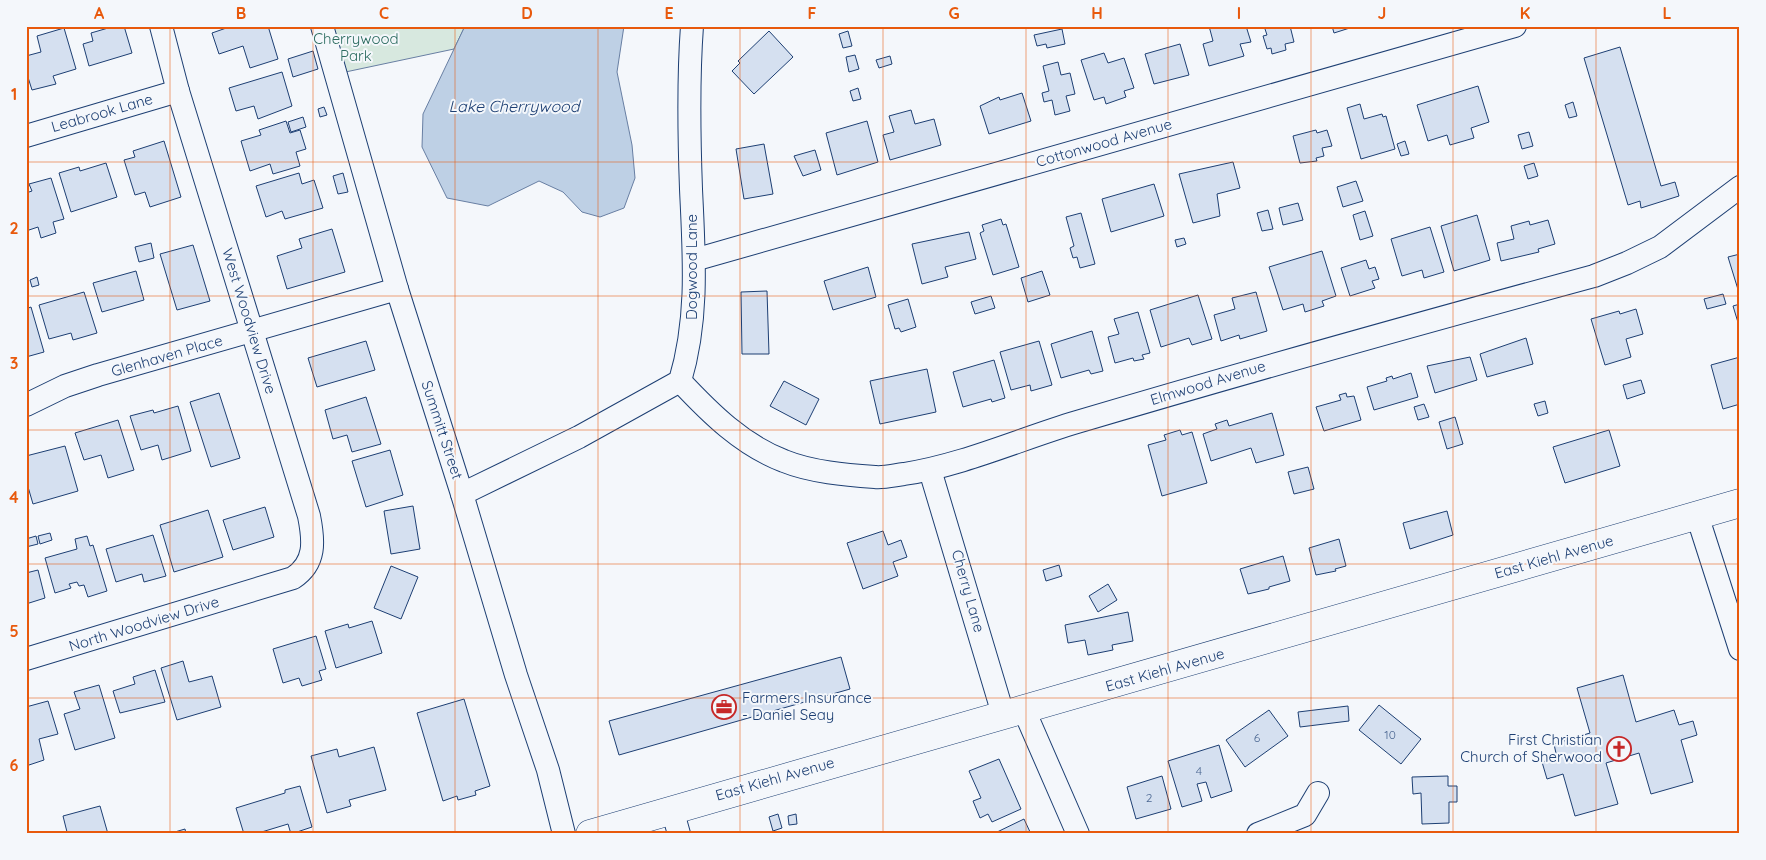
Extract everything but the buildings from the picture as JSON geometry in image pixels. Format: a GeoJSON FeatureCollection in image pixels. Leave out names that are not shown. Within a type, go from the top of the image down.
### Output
{"type":"FeatureCollection","features":[{"type":"Feature","properties":{"kind":"main road","name":"East Kiehl Avenue"},"geometry":{"type":"LineString","coordinates":[[590,834],[675,821],[1013,712],[1740,503]]}},
{"type":"Feature","properties":{"kind":"street","name":"West Woodview Drive"},"geometry":{"type":"LineString","coordinates":[[161,26],[178,91],[313,534],[313,553],[310,562],[301,573],[293,578],[261,589]]}},
{"type":"Feature","properties":{"kind":"street","name":"Summitt Street"},"geometry":{"type":"LineString","coordinates":[[322,26],[397,289],[462,494],[516,675],[548,770],[564,834]]}},
{"type":"Feature","properties":{"kind":"street","name":"Dogwood Lane"},"geometry":{"type":"LineString","coordinates":[[680,381],[687,358],[693,321],[694,260],[689,66],[692,26]]}},
{"type":"Feature","properties":{"kind":"street","name":"Cottonwood Avenue"},"geometry":{"type":"LineString","coordinates":[[694,260],[1514,26]]}},
{"type":"Feature","properties":{"kind":"street","name":"Leabrook Lane"},"geometry":{"type":"LineString","coordinates":[[26,136],[178,91]]}},
{"type":"Feature","properties":{"kind":"street","name":"Elmwood Avenue"},"geometry":{"type":"LineString","coordinates":[[680,381],[727,428],[749,443],[784,461],[831,472],[878,478],[930,470],[1033,435],[1276,363],[1594,276],[1660,247],[1740,187]]}},
{"type":"Feature","properties":{"kind":"street","name":"Glenhaven Place"},"geometry":{"type":"LineString","coordinates":[[26,405],[65,386],[98,375],[397,289]]}},
{"type":"Feature","properties":{"kind":"street"},"geometry":{"type":"LineString","coordinates":[[462,494],[579,436],[680,381]]}},
{"type":"Feature","properties":{"kind":"street","name":"Cherry Lane"},"geometry":{"type":"LineString","coordinates":[[930,470],[1013,712],[1078,834]]}},
{"type":"Feature","properties":{"kind":"street"},"geometry":{"type":"LineString","coordinates":[[1697,515],[1740,649]]}},
{"type":"Feature","properties":{"kind":"street","name":"North Woodview Drive"},"geometry":{"type":"LineString","coordinates":[[26,659],[261,589]]}},
{"type":"Feature","properties":{"kind":"street"},"geometry":{"type":"LineString","coordinates":[[1258,834],[1305,815],[1318,793]]}},
{"type":"Feature","properties":{"kind":"green space","name":"Cherrywood Park"},"geometry":{"type":"Polygon","coordinates":[[[322,26],[465,26],[454,49],[336,74],[322,26]]]}},
{"type":"Feature","properties":{"kind":"water","name":"Lake Cherrywood"},"geometry":{"type":"Polygon","coordinates":[[[465,26],[624,26],[617,72],[632,145],[635,178],[624,208],[600,217],[582,212],[563,192],[539,181],[488,206],[447,198],[422,147],[423,114],[465,26]]]}},
{"type":"Feature","properties":{"kind":"place","name":"Farmers Insurance - Daniel Seay"},"geometry":{"type":"Point","coordinates":[724,707]}},
{"type":"Feature","properties":{"kind":"place","name":"First Christian Church of Sherwood"},"geometry":{"type":"Point","coordinates":[1619,749]}}]}
